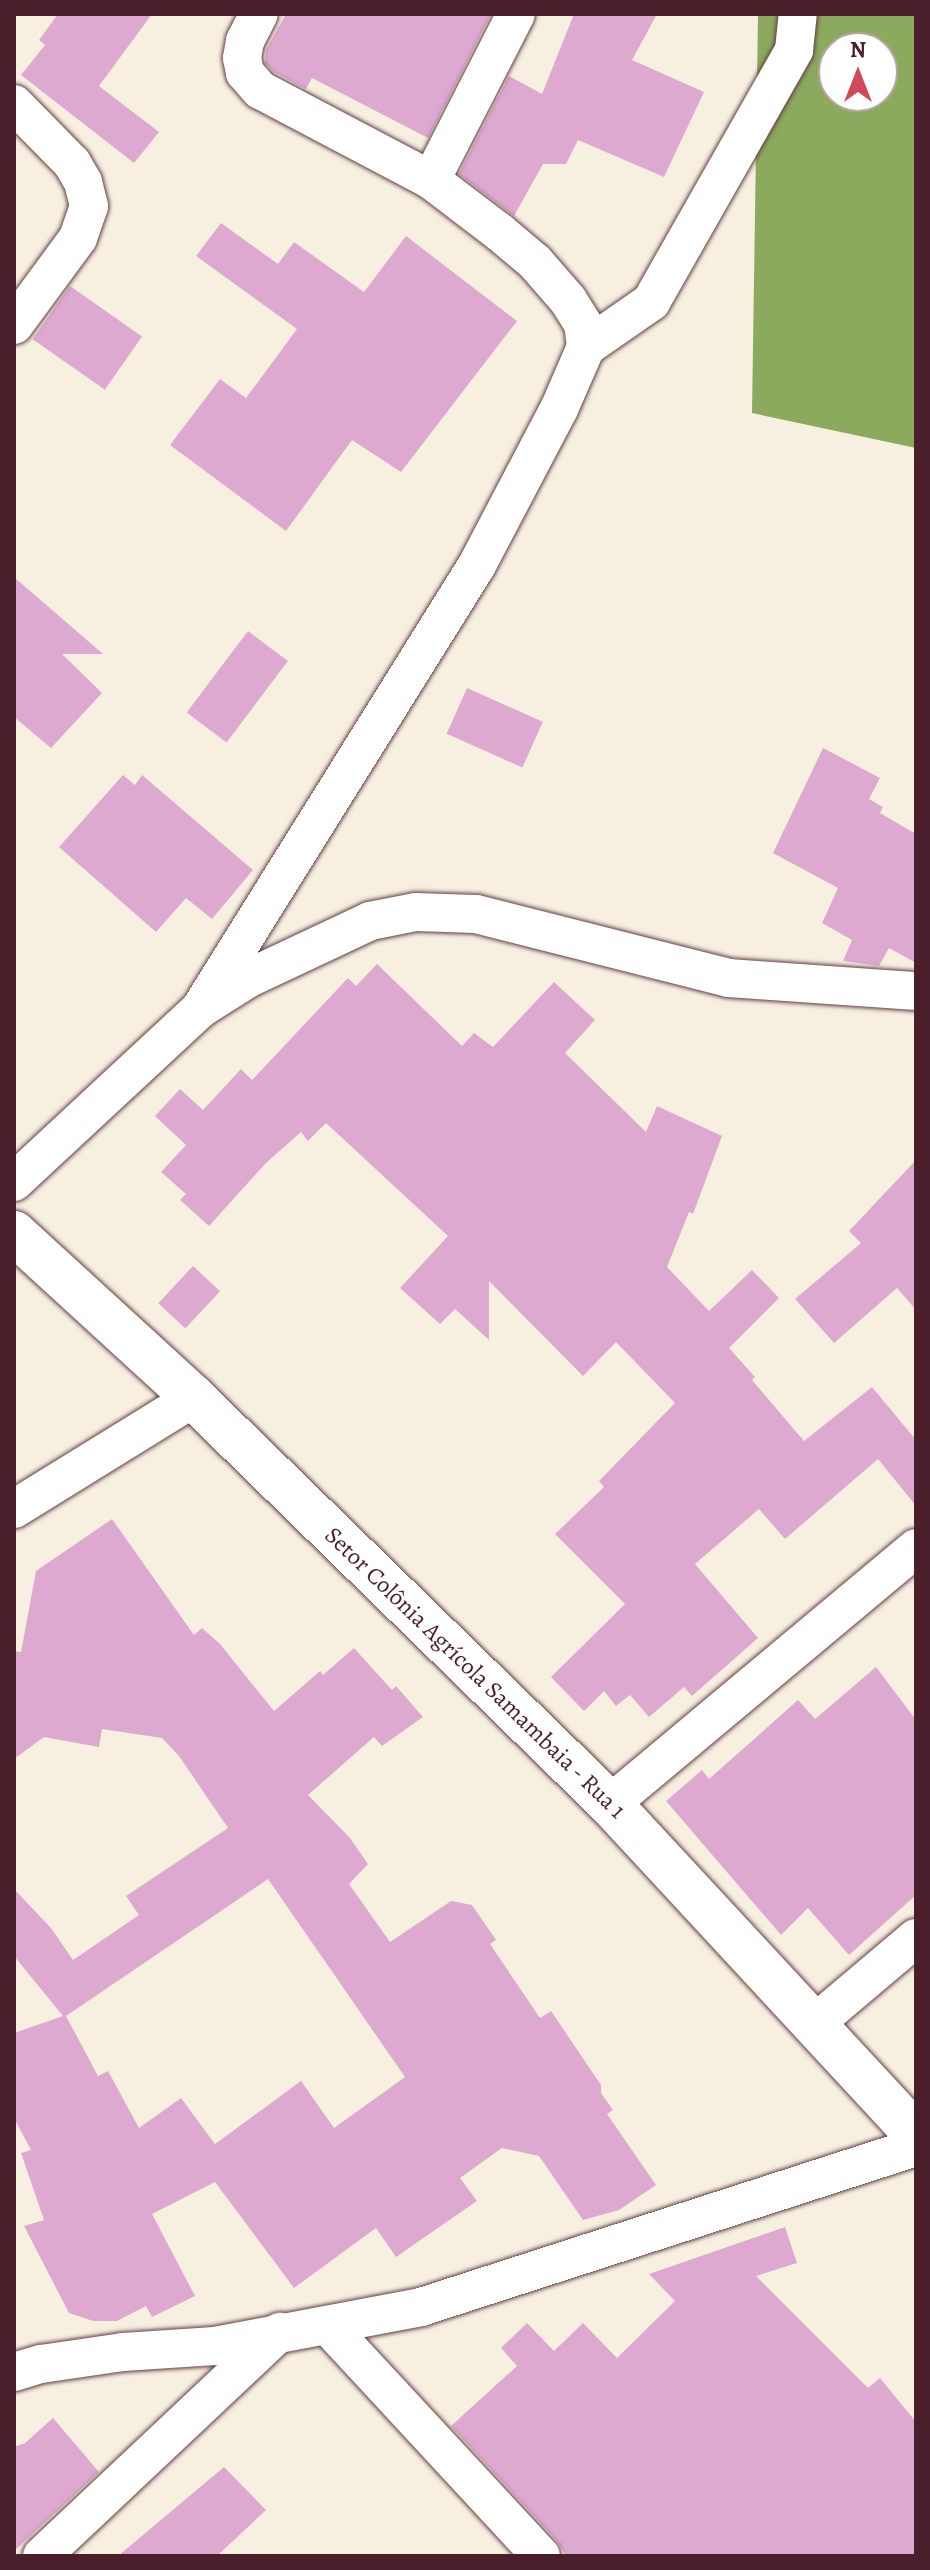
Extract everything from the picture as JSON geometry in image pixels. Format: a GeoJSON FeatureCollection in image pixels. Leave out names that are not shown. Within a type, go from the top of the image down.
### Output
{"type":"FeatureCollection","features":[{"type":"Feature","properties":{"kind":"street"},"geometry":{"type":"LineString","coordinates":[[259,14],[245,41],[242,58],[245,73],[260,90],[431,180],[535,262],[577,313],[586,347]]}},
{"type":"Feature","properties":{"kind":"street"},"geometry":{"type":"LineString","coordinates":[[431,180],[516,14]]}},
{"type":"Feature","properties":{"kind":"street"},"geometry":{"type":"LineString","coordinates":[[200,1009],[477,565],[559,409],[586,347],[651,302],[794,50],[798,14]]}},
{"type":"Feature","properties":{"kind":"street"},"geometry":{"type":"LineString","coordinates":[[14,104],[72,163],[83,182],[89,206],[78,238],[14,325]]}},
{"type":"Feature","properties":{"kind":"street"},"geometry":{"type":"LineString","coordinates":[[14,1182],[200,1009],[249,978],[370,921],[416,912],[476,914],[729,978],[916,991]]}},
{"type":"Feature","properties":{"kind":"street","name":"Setor Colônia Agrícola Samambaia - Rua 1"},"geometry":{"type":"LineString","coordinates":[[14,1233],[194,1398],[610,1804],[916,2134]]}},
{"type":"Feature","properties":{"kind":"street"},"geometry":{"type":"LineString","coordinates":[[14,1509],[194,1398]]}},
{"type":"Feature","properties":{"kind":"street"},"geometry":{"type":"LineString","coordinates":[[610,1804],[916,1548]]}},
{"type":"Feature","properties":{"kind":"street"},"geometry":{"type":"LineString","coordinates":[[813,2025],[916,1938]]}},
{"type":"Feature","properties":{"kind":"street"},"geometry":{"type":"LineString","coordinates":[[14,2372],[41,2364],[123,2352],[215,2346],[282,2331],[329,2327],[421,2307],[916,2147]]}},
{"type":"Feature","properties":{"kind":"street"},"geometry":{"type":"LineString","coordinates":[[329,2327],[541,2556]]}},
{"type":"Feature","properties":{"kind":"street"},"geometry":{"type":"LineString","coordinates":[[42,2556],[282,2331]]}},
{"type":"Feature","properties":{"kind":"green space"},"geometry":{"type":"Polygon","coordinates":[[[758,14],[916,14],[916,448],[752,413],[758,14]]]}},
{"type":"Feature","properties":{"kind":"building"},"geometry":{"type":"Polygon","coordinates":[[[58,14],[152,14],[99,86],[159,132],[134,163],[21,75],[45,45],[39,40],[58,14]]]}},
{"type":"Feature","properties":{"kind":"building"},"geometry":{"type":"Polygon","coordinates":[[[286,14],[491,14],[428,138],[312,78],[306,89],[274,72],[265,63],[266,50],[286,14]]]}},
{"type":"Feature","properties":{"kind":"building"},"geometry":{"type":"Polygon","coordinates":[[[574,14],[657,14],[632,60],[704,92],[664,177],[578,140],[566,164],[543,164],[514,216],[459,174],[509,76],[542,94],[574,14]]]}},
{"type":"Feature","properties":{"kind":"building"},"geometry":{"type":"Polygon","coordinates":[[[221,223],[278,264],[294,242],[364,292],[406,236],[517,321],[401,472],[352,440],[286,531],[170,445],[220,379],[246,398],[297,329],[196,256],[221,223]]]}},
{"type":"Feature","properties":{"kind":"building"},"geometry":{"type":"Polygon","coordinates":[[[70,286],[142,336],[105,390],[33,339],[70,286]]]}},
{"type":"Feature","properties":{"kind":"building"},"geometry":{"type":"Polygon","coordinates":[[[14,577],[103,654],[62,654],[102,693],[51,748],[14,717],[14,577]]]}},
{"type":"Feature","properties":{"kind":"building"},"geometry":{"type":"Polygon","coordinates":[[[248,631],[288,661],[227,743],[187,712],[248,631]]]}},
{"type":"Feature","properties":{"kind":"building"},"geometry":{"type":"Polygon","coordinates":[[[467,688],[543,722],[522,767],[447,734],[467,688]]]}},
{"type":"Feature","properties":{"kind":"building"},"geometry":{"type":"Polygon","coordinates":[[[823,748],[880,778],[869,799],[883,807],[880,813],[916,834],[916,963],[889,948],[879,966],[843,961],[852,940],[822,923],[838,888],[773,853],[823,748]]]}},
{"type":"Feature","properties":{"kind":"building"},"geometry":{"type":"Polygon","coordinates":[[[123,775],[135,785],[142,775],[253,870],[212,919],[186,898],[156,932],[59,847],[123,775]]]}},
{"type":"Feature","properties":{"kind":"building"},"geometry":{"type":"Polygon","coordinates":[[[377,964],[462,1046],[474,1033],[493,1047],[554,982],[595,1020],[565,1053],[646,1132],[657,1106],[722,1136],[693,1214],[689,1212],[667,1267],[709,1311],[752,1270],[779,1298],[729,1348],[755,1377],[752,1380],[804,1441],[872,1387],[916,1440],[916,1506],[878,1459],[785,1539],[759,1509],[695,1564],[758,1638],[692,1696],[684,1687],[649,1717],[630,1695],[616,1706],[604,1691],[584,1711],[551,1677],[625,1604],[555,1534],[604,1487],[599,1481],[675,1403],[616,1342],[583,1376],[489,1281],[489,1340],[455,1309],[440,1324],[400,1288],[448,1236],[326,1123],[308,1141],[301,1132],[266,1163],[209,1226],[180,1200],[186,1194],[161,1172],[186,1145],[155,1116],[180,1089],[203,1110],[241,1069],[252,1080],[348,978],[356,986],[377,964]]]}},
{"type":"Feature","properties":{"kind":"building"},"geometry":{"type":"Polygon","coordinates":[[[916,1160],[916,1310],[897,1288],[834,1343],[795,1299],[861,1243],[849,1231],[916,1160]]]}},
{"type":"Feature","properties":{"kind":"building"},"geometry":{"type":"Polygon","coordinates":[[[193,1266],[220,1291],[185,1329],[158,1303],[193,1266]]]}},
{"type":"Feature","properties":{"kind":"building"},"geometry":{"type":"Polygon","coordinates":[[[112,1519],[194,1635],[202,1628],[220,1644],[274,1711],[320,1671],[323,1675],[354,1648],[392,1690],[396,1686],[423,1717],[382,1746],[374,1737],[308,1795],[350,1838],[368,1864],[349,1884],[390,1942],[451,1901],[472,1905],[496,1940],[490,1944],[540,2018],[551,2011],[601,2085],[601,2093],[613,2110],[607,2114],[656,2185],[619,2210],[583,2220],[539,2156],[502,2148],[460,2178],[477,2201],[396,2257],[376,2228],[294,2288],[215,2182],[152,2214],[195,2296],[152,2317],[146,2306],[117,2321],[93,2321],[69,2313],[24,2226],[44,2220],[21,2153],[31,2150],[14,2118],[14,2033],[63,2016],[14,1956],[14,1889],[51,1928],[73,1960],[139,1915],[126,1896],[228,1828],[179,1756],[162,1738],[102,1729],[99,1747],[44,1737],[14,1759],[14,1651],[21,1652],[36,1571],[112,1519]],[[268,1879],[66,2016],[98,2076],[108,2071],[139,2128],[181,2098],[215,2144],[301,2081],[334,2128],[405,2077],[268,1879]]]}},
{"type":"Feature","properties":{"kind":"building"},"geometry":{"type":"Polygon","coordinates":[[[876,1667],[916,1720],[916,1895],[849,1955],[808,1908],[781,1935],[666,1801],[702,1770],[709,1779],[798,1700],[815,1719],[876,1667]]]}},
{"type":"Feature","properties":{"kind":"building"},"geometry":{"type":"Polygon","coordinates":[[[785,2227],[797,2263],[756,2276],[868,2388],[880,2378],[916,2422],[916,2556],[566,2556],[557,2541],[451,2426],[517,2366],[501,2348],[527,2323],[554,2351],[583,2323],[617,2358],[675,2301],[649,2274],[785,2227]]]}},
{"type":"Feature","properties":{"kind":"building"},"geometry":{"type":"Polygon","coordinates":[[[53,2418],[99,2472],[14,2551],[14,2447],[25,2443],[53,2418]]]}},
{"type":"Feature","properties":{"kind":"building"},"geometry":{"type":"Polygon","coordinates":[[[224,2467],[266,2510],[217,2556],[118,2556],[224,2467]]]}}]}
